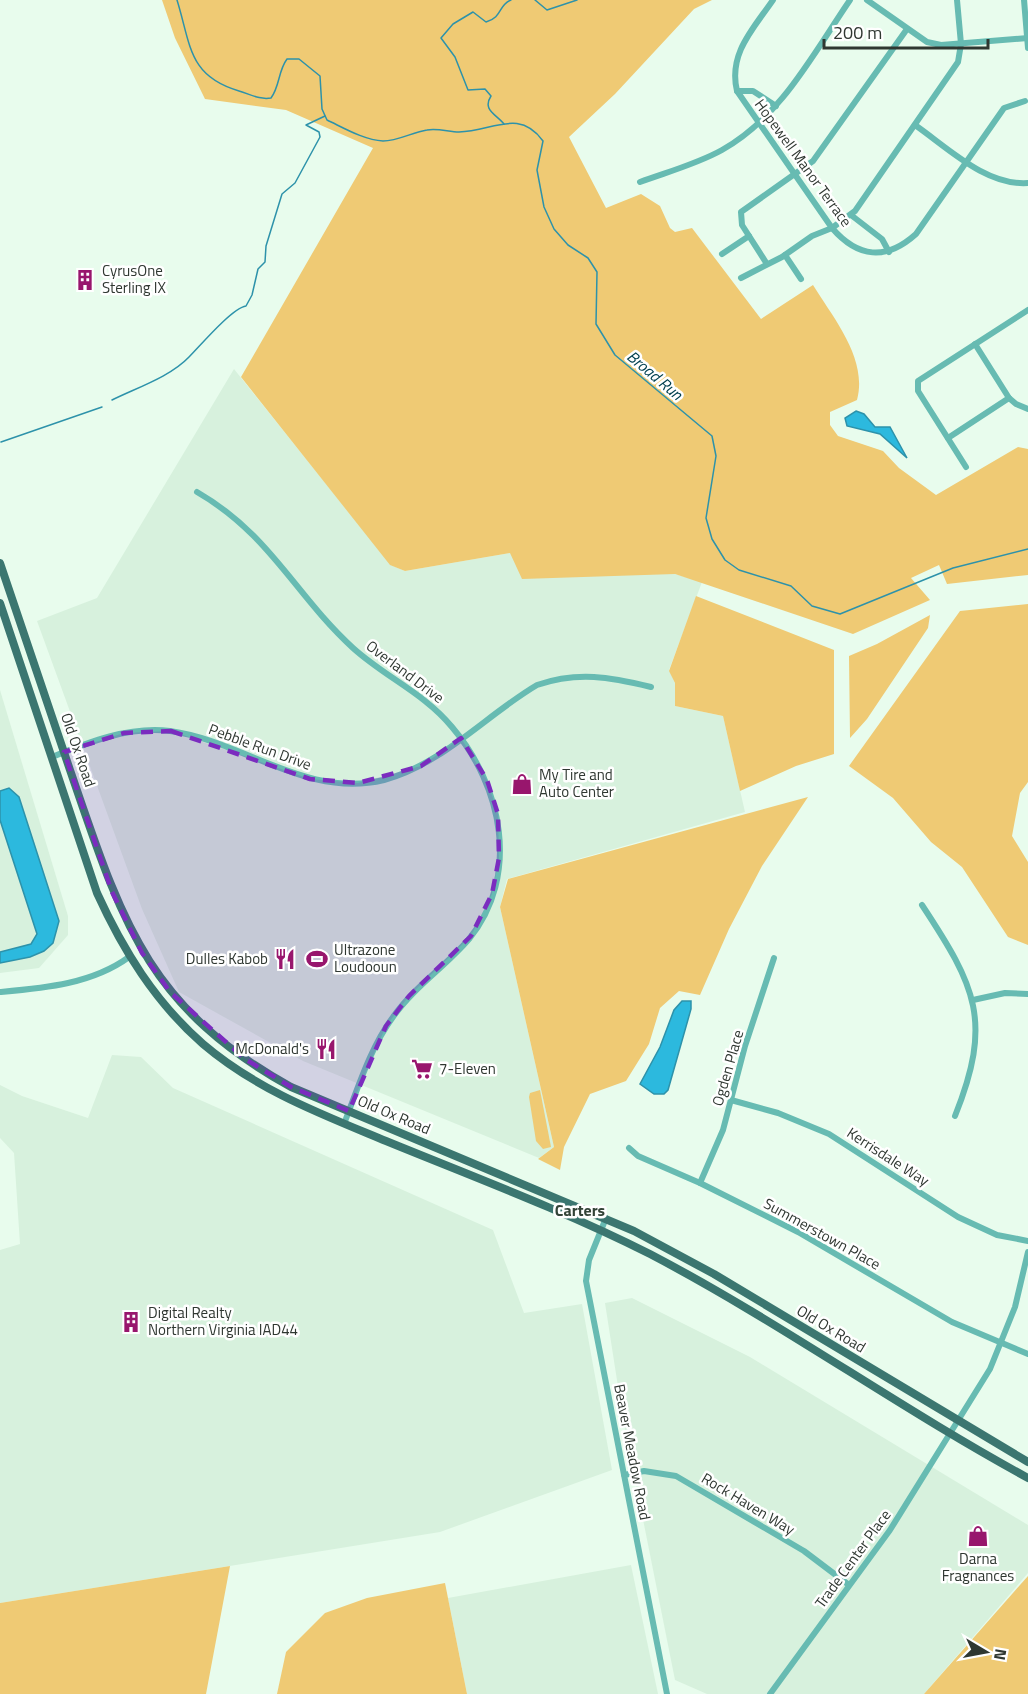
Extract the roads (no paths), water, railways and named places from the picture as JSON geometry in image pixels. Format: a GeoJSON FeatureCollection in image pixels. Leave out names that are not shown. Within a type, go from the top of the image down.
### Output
{"type":"FeatureCollection","features":[{"type":"Feature","properties":{"kind":"main road","name":"Old Ox Road"},"geometry":{"type":"LineString","coordinates":[[0,563],[112,892],[142,952],[170,992],[196,1019],[245,1059],[291,1087],[606,1218],[694,1262],[1028,1462]]}},
{"type":"Feature","properties":{"kind":"main road","name":"Old Ox Road"},"geometry":{"type":"LineString","coordinates":[[0,603],[98,893],[129,957],[160,999],[183,1025],[228,1064],[264,1087],[344,1124],[601,1231],[741,1304],[949,1433],[1028,1478]]}},
{"type":"Feature","properties":{"kind":"street","name":"Hopewell Manor Terrace"},"geometry":{"type":"LineString","coordinates":[[773,0],[737,56],[734,69],[737,91],[832,228],[847,243],[860,250],[889,252]]}},
{"type":"Feature","properties":{"kind":"street"},"geometry":{"type":"LineString","coordinates":[[640,182],[714,154],[759,124],[776,106],[850,0]]}},
{"type":"Feature","properties":{"kind":"street"},"geometry":{"type":"LineString","coordinates":[[867,0],[927,42],[961,44],[1027,38]]}},
{"type":"Feature","properties":{"kind":"street"},"geometry":{"type":"LineString","coordinates":[[741,278],[785,255],[812,236],[832,228],[851,214],[958,62],[961,44],[957,0]]}},
{"type":"Feature","properties":{"kind":"street"},"geometry":{"type":"LineString","coordinates":[[1024,0],[1028,48]]}},
{"type":"Feature","properties":{"kind":"street"},"geometry":{"type":"LineString","coordinates":[[767,264],[740,221],[741,212],[794,175],[819,154],[907,29]]}},
{"type":"Feature","properties":{"kind":"street"},"geometry":{"type":"LineString","coordinates":[[737,91],[753,90],[776,106]]}},
{"type":"Feature","properties":{"kind":"street"},"geometry":{"type":"LineString","coordinates":[[851,214],[882,238],[889,252],[903,245],[916,234],[1004,108],[1025,101]]}},
{"type":"Feature","properties":{"kind":"street"},"geometry":{"type":"LineString","coordinates":[[915,125],[999,180],[1028,183]]}},
{"type":"Feature","properties":{"kind":"street"},"geometry":{"type":"LineString","coordinates":[[722,255],[749,236]]}},
{"type":"Feature","properties":{"kind":"street"},"geometry":{"type":"LineString","coordinates":[[785,255],[801,279]]}},
{"type":"Feature","properties":{"kind":"street"},"geometry":{"type":"LineString","coordinates":[[966,467],[918,391],[917,383],[1028,310]]}},
{"type":"Feature","properties":{"kind":"street"},"geometry":{"type":"LineString","coordinates":[[975,344],[1009,398],[1016,404],[1028,408]]}},
{"type":"Feature","properties":{"kind":"street"},"geometry":{"type":"LineString","coordinates":[[948,438],[1009,398]]}},
{"type":"Feature","properties":{"kind":"street","name":"Overland Drive"},"geometry":{"type":"LineString","coordinates":[[197,492],[221,507],[255,534],[341,636],[366,659],[428,702],[461,738],[487,780],[498,814],[499,858],[492,894],[471,936],[453,957],[409,996],[386,1026],[344,1124]]}},
{"type":"Feature","properties":{"kind":"street","name":"Pebble Run Drive"},"geometry":{"type":"LineString","coordinates":[[52,757],[124,733],[171,731],[202,739],[309,779],[358,783],[384,779],[414,769],[521,695],[537,685],[558,678],[606,676],[651,687]]}},
{"type":"Feature","properties":{"kind":"street"},"geometry":{"type":"LineString","coordinates":[[922,905],[954,957],[973,1000],[977,1027],[973,1062],[955,1116]]}},
{"type":"Feature","properties":{"kind":"street"},"geometry":{"type":"LineString","coordinates":[[0,992],[85,980],[103,974],[129,957]]}},
{"type":"Feature","properties":{"kind":"street","name":"Ogden Place"},"geometry":{"type":"LineString","coordinates":[[700,1183],[723,1130],[745,1046],[774,958]]}},
{"type":"Feature","properties":{"kind":"street"},"geometry":{"type":"LineString","coordinates":[[973,1000],[1005,993],[1028,994]]}},
{"type":"Feature","properties":{"kind":"street","name":"Kerrisdale Way"},"geometry":{"type":"LineString","coordinates":[[731,1100],[778,1113],[829,1134],[968,1222],[997,1235],[1028,1241]]}},
{"type":"Feature","properties":{"kind":"street","name":"Summerstown Place"},"geometry":{"type":"LineString","coordinates":[[629,1148],[638,1156],[700,1183],[798,1232],[952,1322],[1028,1354]]}},
{"type":"Feature","properties":{"kind":"street","name":"Beaver Meadow Road"},"geometry":{"type":"LineString","coordinates":[[606,1218],[588,1264],[586,1281],[667,1694]]}},
{"type":"Feature","properties":{"kind":"street","name":"Trade Center Place"},"geometry":{"type":"LineString","coordinates":[[770,1694],[890,1530],[958,1421],[1002,1344],[1022,1283],[1028,1252]]}},
{"type":"Feature","properties":{"kind":"street","name":"Rock Haven Way"},"geometry":{"type":"LineString","coordinates":[[624,1475],[644,1471],[676,1476],[804,1551],[849,1585]]}},
{"type":"Feature","properties":{"kind":"water"},"geometry":{"type":"Polygon","coordinates":[[[856,411],[864,414],[875,427],[890,427],[907,458],[880,434],[847,426],[845,418],[856,411]]]}},
{"type":"Feature","properties":{"kind":"water"},"geometry":{"type":"Polygon","coordinates":[[[9,788],[19,797],[59,921],[53,943],[44,951],[30,957],[0,963],[0,952],[31,944],[37,934],[0,820],[0,791],[9,788]]]}},
{"type":"Feature","properties":{"kind":"water"},"geometry":{"type":"Polygon","coordinates":[[[682,1001],[691,1001],[691,1009],[668,1090],[664,1094],[654,1094],[640,1084],[660,1047],[674,1010],[682,1001]]]}},
{"type":"Feature","properties":{"kind":"waterway","name":"Broad Run"},"geometry":{"type":"LineString","coordinates":[[177,0],[194,57],[210,77],[222,85],[259,97],[271,98],[287,59],[299,59],[320,76],[322,109],[327,120],[361,136],[389,141],[427,130],[459,132],[515,123],[534,131],[543,141],[537,170],[544,207],[554,229],[568,245],[588,258],[597,272],[596,324],[615,355],[712,436],[716,456],[706,518],[712,539],[725,560],[739,570],[791,586],[812,606],[840,614],[953,568],[1028,549]]}},
{"type":"Feature","properties":{"kind":"waterway"},"geometry":{"type":"LineString","coordinates":[[504,124],[491,112],[488,105],[491,96],[485,89],[468,90],[455,57],[441,38],[453,24],[473,12],[486,22],[491,20],[511,0]]}},
{"type":"Feature","properties":{"kind":"waterway"},"geometry":{"type":"LineString","coordinates":[[535,0],[547,10],[577,0]]}},
{"type":"Feature","properties":{"kind":"waterway"},"geometry":{"type":"LineString","coordinates":[[112,400],[152,382],[181,364],[225,320],[246,306],[252,295],[258,269],[265,262],[266,246],[282,194],[295,183],[320,137],[319,132],[306,125],[325,116]]}},
{"type":"Feature","properties":{"kind":"waterway"},"geometry":{"type":"LineString","coordinates":[[1,442],[102,407]]}},
{"type":"Feature","properties":{"kind":"place","name":"CyrusOne Sterling IX"},"geometry":{"type":"Point","coordinates":[85,280]}},
{"type":"Feature","properties":{"kind":"place","name":"My Tire and Auto Center"},"geometry":{"type":"Point","coordinates":[522,784]}},
{"type":"Feature","properties":{"kind":"place","name":"Dulles Kabob"},"geometry":{"type":"Point","coordinates":[285,959]}},
{"type":"Feature","properties":{"kind":"place","name":"Ultrazone Loudooun"},"geometry":{"type":"Point","coordinates":[317,959]}},
{"type":"Feature","properties":{"kind":"place","name":"McDonald's"},"geometry":{"type":"Point","coordinates":[326,1049]}},
{"type":"Feature","properties":{"kind":"place","name":"7-Eleven"},"geometry":{"type":"Point","coordinates":[422,1069]}},
{"type":"Feature","properties":{"kind":"place","name":"Digital Realty Northern Virginia IAD44"},"geometry":{"type":"Point","coordinates":[131,1322]}},
{"type":"Feature","properties":{"kind":"place","name":"Darna Fragnances"},"geometry":{"type":"Point","coordinates":[978,1536]}},
{"type":"Feature","properties":{"kind":"district","name":"Carters"},"geometry":{"type":"Point","coordinates":[580,1210]}}]}
